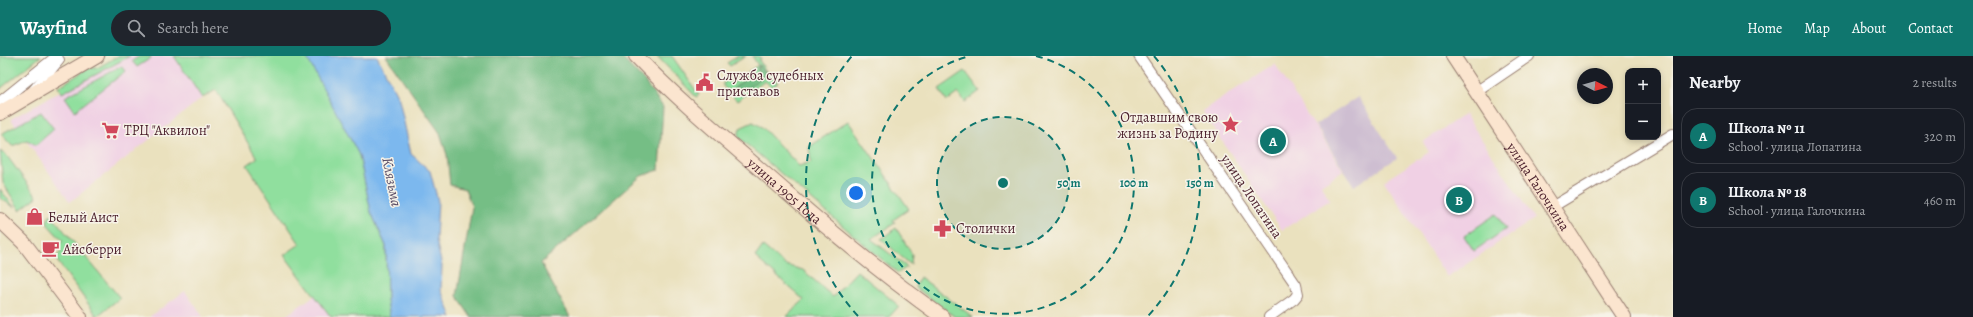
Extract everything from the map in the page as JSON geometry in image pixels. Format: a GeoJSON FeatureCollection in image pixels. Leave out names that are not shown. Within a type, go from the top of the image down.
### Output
{"type":"FeatureCollection","features":[{"type":"Feature","properties":{"kind":"street"},"geometry":{"type":"LineString","coordinates":[[1,109],[57,56]]}},
{"type":"Feature","properties":{"kind":"street"},"geometry":{"type":"LineString","coordinates":[[28,97],[62,56]]}},
{"type":"Feature","properties":{"kind":"street"},"geometry":{"type":"LineString","coordinates":[[1,109],[28,97],[97,56]]}},
{"type":"Feature","properties":{"kind":"street","name":"улица 1905 Года"},"geometry":{"type":"LineString","coordinates":[[636,56],[675,96],[728,144],[902,287],[942,317]]}},
{"type":"Feature","properties":{"kind":"street","name":"улица Лопатина"},"geometry":{"type":"LineString","coordinates":[[1139,56],[1296,285],[1298,294],[1294,299],[1270,317]]}},
{"type":"Feature","properties":{"kind":"street","name":"улица Галочкина"},"geometry":{"type":"LineString","coordinates":[[1453,56],[1624,317]]}},
{"type":"Feature","properties":{"kind":"street"},"geometry":{"type":"LineString","coordinates":[[1476,92],[1529,56]]}},
{"type":"Feature","properties":{"kind":"street"},"geometry":{"type":"LineString","coordinates":[[1552,207],[1673,134]]}},
{"type":"Feature","properties":{"kind":"street"},"geometry":{"type":"LineString","coordinates":[[0,220],[24,243],[80,317]]}},
{"type":"Feature","properties":{"kind":"shaded area"},"geometry":{"type":"Polygon","coordinates":[[[123,56],[174,56],[202,98],[70,202],[11,119],[123,56]]]}},
{"type":"Feature","properties":{"kind":"shaded area"},"geometry":{"type":"Polygon","coordinates":[[[1275,64],[1343,170],[1321,185],[1330,200],[1282,230],[1202,111],[1275,64]]]}},
{"type":"Feature","properties":{"kind":"shaded area"},"geometry":{"type":"Polygon","coordinates":[[[1358,97],[1397,158],[1354,186],[1315,125],[1358,97]]]}},
{"type":"Feature","properties":{"kind":"shaded area"},"geometry":{"type":"Polygon","coordinates":[[[1465,114],[1534,219],[1447,277],[1384,181],[1429,152],[1423,142],[1465,114]]]}},
{"type":"Feature","properties":{"kind":"shaded area"},"geometry":{"type":"Polygon","coordinates":[[[185,291],[203,317],[149,317],[185,291]]]}},
{"type":"Feature","properties":{"kind":"shaded area"},"geometry":{"type":"Polygon","coordinates":[[[315,295],[331,317],[284,317],[315,295]]]}},
{"type":"Feature","properties":{"kind":"green space"},"geometry":{"type":"Polygon","coordinates":[[[0,56],[41,56],[0,89],[0,56]]]}},
{"type":"Feature","properties":{"kind":"green space"},"geometry":{"type":"Polygon","coordinates":[[[118,56],[130,56],[62,93],[58,87],[89,68],[97,68],[118,56]]]}},
{"type":"Feature","properties":{"kind":"green space"},"geometry":{"type":"Polygon","coordinates":[[[140,56],[150,56],[151,58],[137,67],[132,61],[140,56]]]}},
{"type":"Feature","properties":{"kind":"green space"},"geometry":{"type":"Polygon","coordinates":[[[174,56],[306,56],[310,60],[359,155],[371,212],[386,246],[387,301],[390,317],[331,317],[284,255],[300,244],[247,165],[257,158],[216,90],[202,98],[174,56]]]}},
{"type":"Feature","properties":{"kind":"green space"},"geometry":{"type":"Polygon","coordinates":[[[386,56],[620,56],[644,81],[663,107],[659,170],[641,176],[541,263],[570,317],[471,317],[457,296],[472,207],[465,189],[450,185],[447,155],[440,133],[386,56]]]}},
{"type":"Feature","properties":{"kind":"green space"},"geometry":{"type":"Polygon","coordinates":[[[657,56],[672,56],[699,95],[696,97],[657,56]]]}},
{"type":"Feature","properties":{"kind":"green space"},"geometry":{"type":"Polygon","coordinates":[[[738,56],[746,56],[730,66],[727,63],[738,56]]]}},
{"type":"Feature","properties":{"kind":"green space"},"geometry":{"type":"Polygon","coordinates":[[[752,56],[759,56],[761,59],[759,60],[767,73],[774,75],[777,84],[771,87],[765,81],[737,101],[723,86],[723,83],[728,79],[731,84],[758,65],[752,56]]]}},
{"type":"Feature","properties":{"kind":"green space"},"geometry":{"type":"Polygon","coordinates":[[[759,65],[766,73],[764,76],[748,88],[735,90],[734,87],[742,82],[743,78],[758,75],[757,70],[759,65]]]}},
{"type":"Feature","properties":{"kind":"green space"},"geometry":{"type":"Polygon","coordinates":[[[122,66],[126,71],[75,111],[65,97],[122,66]]]}},
{"type":"Feature","properties":{"kind":"green space"},"geometry":{"type":"Polygon","coordinates":[[[965,71],[980,91],[965,102],[958,93],[947,101],[939,89],[965,71]]]}},
{"type":"Feature","properties":{"kind":"green space"},"geometry":{"type":"Polygon","coordinates":[[[41,112],[54,129],[36,145],[27,140],[12,146],[1,134],[41,112]]]}},
{"type":"Feature","properties":{"kind":"green space"},"geometry":{"type":"Polygon","coordinates":[[[848,121],[909,209],[893,220],[895,223],[871,239],[907,267],[898,273],[738,137],[740,128],[753,122],[762,127],[799,166],[811,162],[809,147],[848,121]]]}},
{"type":"Feature","properties":{"kind":"green space"},"geometry":{"type":"Polygon","coordinates":[[[0,151],[7,156],[37,197],[20,210],[3,183],[0,151]]]}},
{"type":"Feature","properties":{"kind":"green space"},"geometry":{"type":"Polygon","coordinates":[[[0,189],[14,207],[0,198],[0,189]]]}},
{"type":"Feature","properties":{"kind":"green space"},"geometry":{"type":"Polygon","coordinates":[[[1496,214],[1506,229],[1474,251],[1464,236],[1496,214]]]}},
{"type":"Feature","properties":{"kind":"green space"},"geometry":{"type":"Polygon","coordinates":[[[51,215],[120,298],[97,316],[55,258],[61,252],[56,246],[63,241],[48,225],[47,220],[51,215]]]}},
{"type":"Feature","properties":{"kind":"green space"},"geometry":{"type":"Polygon","coordinates":[[[896,228],[912,254],[911,265],[881,239],[896,228]]]}},
{"type":"Feature","properties":{"kind":"green space"},"geometry":{"type":"Polygon","coordinates":[[[763,246],[785,265],[803,270],[833,297],[857,271],[899,306],[889,317],[786,317],[804,300],[755,257],[763,246]]]}},
{"type":"Feature","properties":{"kind":"green space"},"geometry":{"type":"Polygon","coordinates":[[[920,277],[973,317],[955,317],[915,287],[920,277]]]}},
{"type":"Feature","properties":{"kind":"water","name":"Клязьма"},"geometry":{"type":"Polygon","coordinates":[[[306,56],[377,56],[399,99],[411,154],[430,171],[438,201],[436,240],[442,266],[441,290],[452,317],[390,317],[387,301],[386,246],[371,212],[359,155],[306,56]]]}},
{"type":"Feature","properties":{"kind":"place","name":"Служба судебных приставов"},"geometry":{"type":"Point","coordinates":[704,83]}},
{"type":"Feature","properties":{"kind":"place","name":"Отдавшим свою жизнь за Родину"},"geometry":{"type":"Point","coordinates":[1231,125]}},
{"type":"Feature","properties":{"kind":"place","name":"ТРЦ \"Аквилон\""},"geometry":{"type":"Point","coordinates":[111,130]}},
{"type":"Feature","properties":{"kind":"place","name":"Школа № 11"},"geometry":{"type":"Point","coordinates":[1273,141]}},
{"type":"Feature","properties":{"kind":"place","name":"Школа № 18"},"geometry":{"type":"Point","coordinates":[1459,200]}},
{"type":"Feature","properties":{"kind":"place","name":"Белый Аист"},"geometry":{"type":"Point","coordinates":[35,217]}},
{"type":"Feature","properties":{"kind":"place","name":"Столички"},"geometry":{"type":"Point","coordinates":[943,228]}},
{"type":"Feature","properties":{"kind":"place","name":"Айсберри"},"geometry":{"type":"Point","coordinates":[50,249]}}]}
